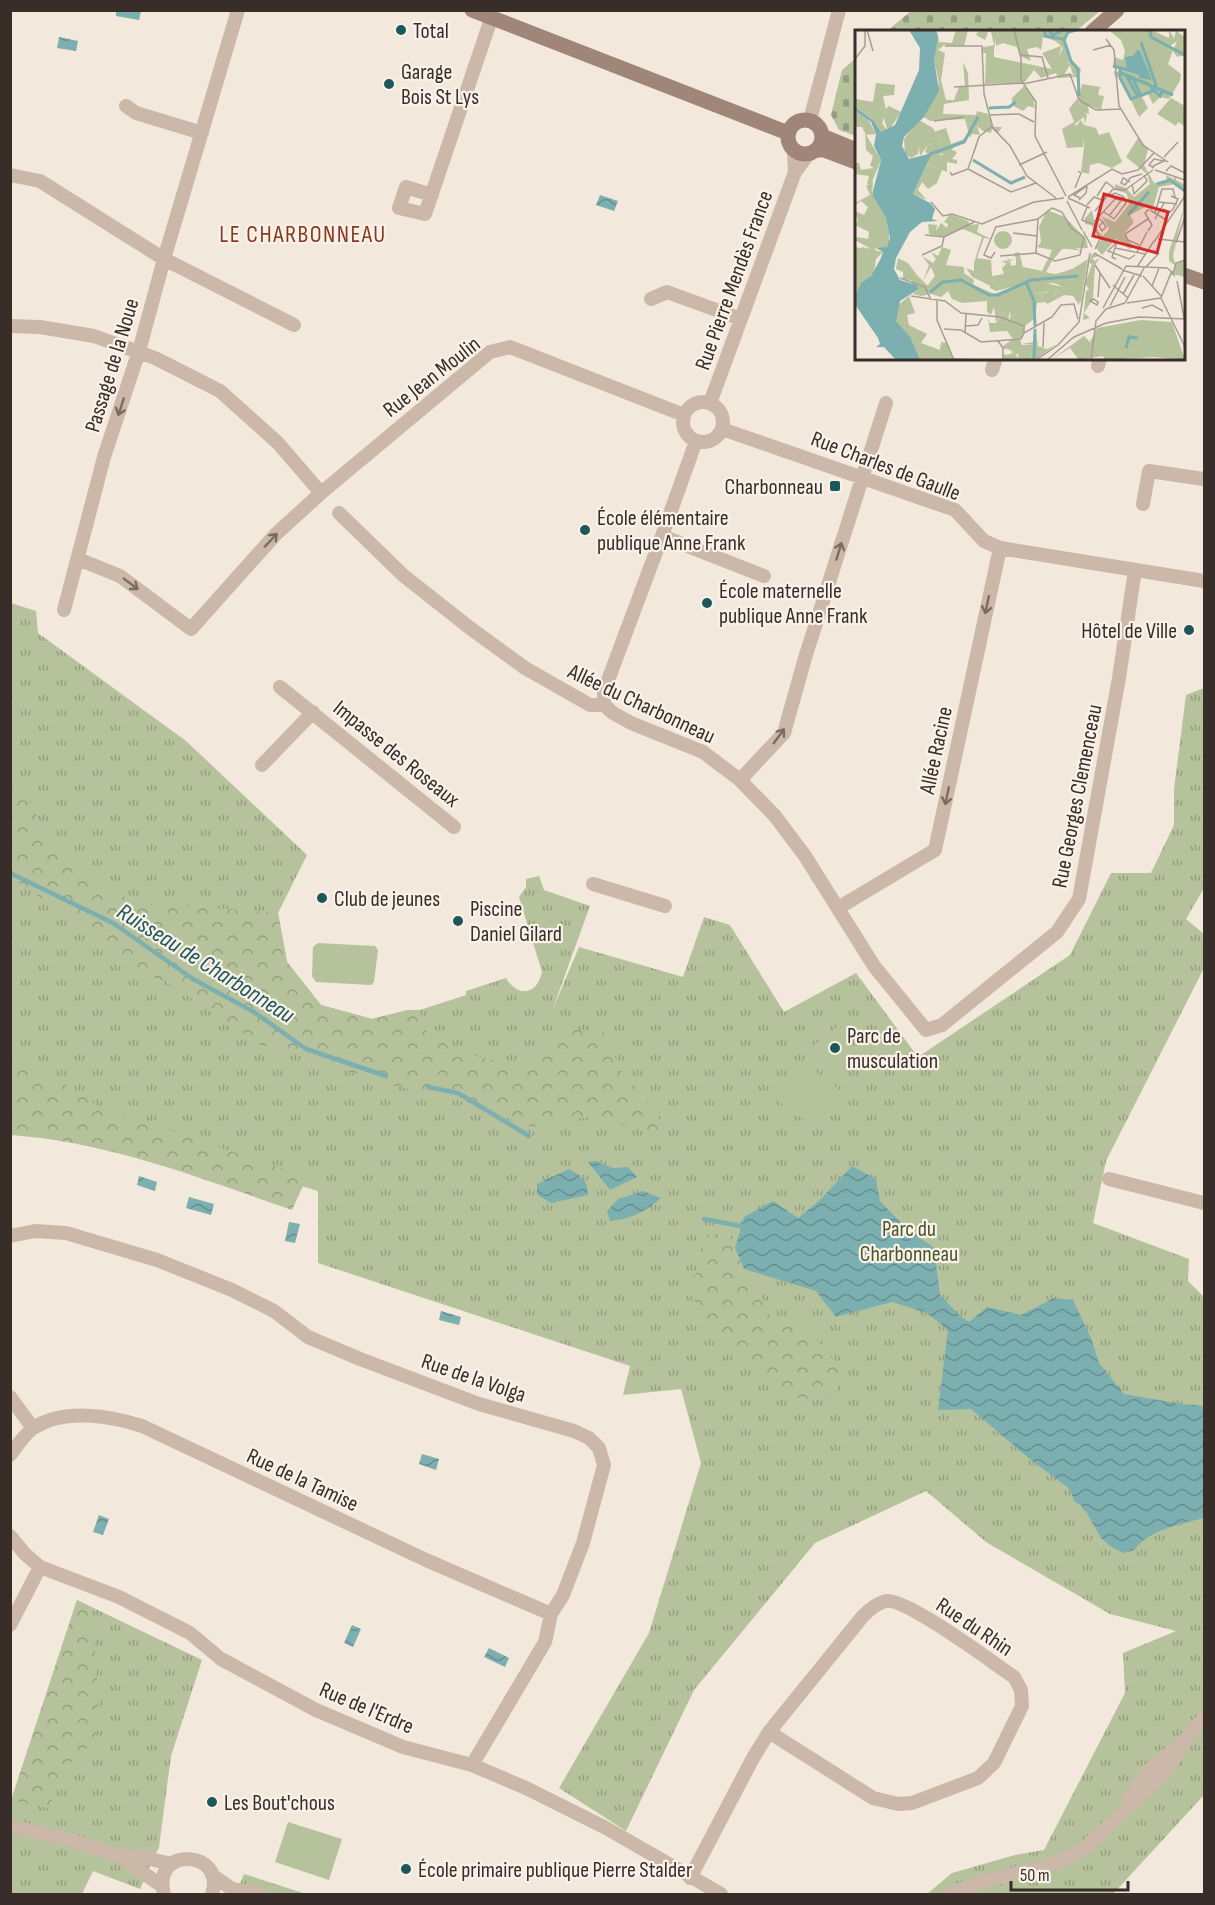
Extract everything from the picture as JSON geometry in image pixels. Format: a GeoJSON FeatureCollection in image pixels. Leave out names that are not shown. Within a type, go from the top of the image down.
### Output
{"type":"FeatureCollection","features":[{"type":"Feature","properties":{"kind":"street","name":"Passage de la Noue"},"geometry":{"type":"LineString","coordinates":[[64,610],[104,457],[139,351],[238,10]]}},
{"type":"Feature","properties":{"kind":"street"},"geometry":{"type":"LineString","coordinates":[[471,10],[726,107],[788,133]]}},
{"type":"Feature","properties":{"kind":"street"},"geometry":{"type":"LineString","coordinates":[[810,120],[839,10]]}},
{"type":"Feature","properties":{"kind":"street"},"geometry":{"type":"LineString","coordinates":[[1094,30],[1117,10]]}},
{"type":"Feature","properties":{"kind":"street"},"geometry":{"type":"LineString","coordinates":[[432,195],[491,18]]}},
{"type":"Feature","properties":{"kind":"street"},"geometry":{"type":"LineString","coordinates":[[126,106],[136,113],[202,133]]}},
{"type":"Feature","properties":{"kind":"street"},"geometry":{"type":"LineString","coordinates":[[810,147],[819,126],[810,120],[796,122],[788,133],[789,142],[810,147],[824,150],[855,162]]}},
{"type":"Feature","properties":{"kind":"street"},"geometry":{"type":"LineString","coordinates":[[810,147],[855,150]]}},
{"type":"Feature","properties":{"kind":"street","name":"Rue Pierre Mendès France"},"geometry":{"type":"LineString","coordinates":[[710,403],[795,172],[810,147]]}},
{"type":"Feature","properties":{"kind":"street"},"geometry":{"type":"LineString","coordinates":[[10,175],[40,181],[164,259],[294,325]]}},
{"type":"Feature","properties":{"kind":"street"},"geometry":{"type":"LineString","coordinates":[[1185,275],[1204,282]]}},
{"type":"Feature","properties":{"kind":"street"},"geometry":{"type":"LineString","coordinates":[[651,299],[667,292],[741,319]]}},
{"type":"Feature","properties":{"kind":"street"},"geometry":{"type":"LineString","coordinates":[[10,326],[40,327],[94,336],[139,351],[220,390],[279,443],[321,493]]}},
{"type":"Feature","properties":{"kind":"street","name":"Rue Jean Moulin"},"geometry":{"type":"LineString","coordinates":[[78,559],[120,576],[191,629],[276,534],[321,493],[490,352],[510,347],[684,415]]}},
{"type":"Feature","properties":{"kind":"street"},"geometry":{"type":"LineString","coordinates":[[710,403],[722,416],[722,429],[714,439],[696,441],[686,433],[682,421],[684,415],[692,405],[710,403]]}},
{"type":"Feature","properties":{"kind":"street"},"geometry":{"type":"LineString","coordinates":[[740,780],[784,733],[886,403]]}},
{"type":"Feature","properties":{"kind":"street","name":"Rue Charles de Gaulle"},"geometry":{"type":"LineString","coordinates":[[722,429],[955,510],[984,541],[1000,548],[1204,581]]}},
{"type":"Feature","properties":{"kind":"street"},"geometry":{"type":"LineString","coordinates":[[604,705],[604,691],[696,441]]}},
{"type":"Feature","properties":{"kind":"street"},"geometry":{"type":"LineString","coordinates":[[1143,504],[1149,471],[1204,479]]}},
{"type":"Feature","properties":{"kind":"street","name":"Allée du Charbonneau"},"geometry":{"type":"LineString","coordinates":[[339,513],[405,576],[525,668],[591,705],[604,705],[631,723],[703,752],[740,780],[775,816],[805,856],[874,966],[926,1030]]}},
{"type":"Feature","properties":{"kind":"street"},"geometry":{"type":"LineString","coordinates":[[662,536],[764,576]]}},
{"type":"Feature","properties":{"kind":"street","name":"Allée Racine"},"geometry":{"type":"LineString","coordinates":[[838,908],[935,850],[1000,548]]}},
{"type":"Feature","properties":{"kind":"street","name":"Rue Georges Clemenceau"},"geometry":{"type":"LineString","coordinates":[[926,1030],[942,1025],[1057,932],[1079,899],[1119,678],[1135,570]]}},
{"type":"Feature","properties":{"kind":"street","name":"Impasse des Roseaux"},"geometry":{"type":"LineString","coordinates":[[280,687],[454,827]]}},
{"type":"Feature","properties":{"kind":"street","name":"Impasse des Roseaux"},"geometry":{"type":"LineString","coordinates":[[262,765],[313,712]]}},
{"type":"Feature","properties":{"kind":"street"},"geometry":{"type":"LineString","coordinates":[[593,884],[665,906]]}},
{"type":"Feature","properties":{"kind":"street"},"geometry":{"type":"LineString","coordinates":[[1109,1179],[1204,1203]]}},
{"type":"Feature","properties":{"kind":"street","name":"Rue de la Volga"},"geometry":{"type":"LineString","coordinates":[[10,1236],[35,1231],[66,1233],[157,1260],[232,1290],[274,1311],[308,1337],[479,1404],[574,1431],[590,1438],[599,1448],[604,1465],[584,1543],[563,1594],[551,1614],[545,1642],[472,1765]]}},
{"type":"Feature","properties":{"kind":"street"},"geometry":{"type":"LineString","coordinates":[[10,1397],[33,1428],[10,1455]]}},
{"type":"Feature","properties":{"kind":"street","name":"Rue de la Tamise"},"geometry":{"type":"LineString","coordinates":[[33,1428],[56,1419],[85,1415],[114,1418],[142,1426],[426,1560],[551,1614]]}},
{"type":"Feature","properties":{"kind":"street","name":"Rue de l'Erdre"},"geometry":{"type":"LineString","coordinates":[[10,1536],[40,1567],[119,1597],[190,1633],[221,1659],[316,1710],[403,1748],[472,1765],[526,1788],[606,1828],[721,1894]]}},
{"type":"Feature","properties":{"kind":"street"},"geometry":{"type":"LineString","coordinates":[[10,1625],[40,1567]]}},
{"type":"Feature","properties":{"kind":"street","name":"Rue du Rhin"},"geometry":{"type":"LineString","coordinates":[[690,1878],[769,1731],[863,1616],[875,1605],[888,1601],[901,1603],[1014,1677],[1021,1690],[1022,1706],[993,1763],[978,1778],[912,1803],[898,1804],[873,1798],[769,1731]]}},
{"type":"Feature","properties":{"kind":"street"},"geometry":{"type":"LineString","coordinates":[[951,1894],[986,1879],[1045,1867],[1073,1856],[1087,1846],[1118,1815],[1149,1770],[1184,1742],[1204,1718]]}},
{"type":"Feature","properties":{"kind":"street"},"geometry":{"type":"LineString","coordinates":[[10,1826],[69,1840],[117,1855],[172,1864]]}},
{"type":"Feature","properties":{"kind":"street"},"geometry":{"type":"LineString","coordinates":[[117,1855],[163,1890]]}},
{"type":"Feature","properties":{"kind":"street"},"geometry":{"type":"LineString","coordinates":[[163,1890],[164,1876],[172,1864],[182,1859],[199,1861],[209,1869],[214,1883],[212,1894]]}},
{"type":"Feature","properties":{"kind":"street"},"geometry":{"type":"LineString","coordinates":[[212,1875],[232,1889],[261,1894]]}},
{"type":"Feature","properties":{"kind":"green space"},"geometry":{"type":"Polygon","coordinates":[[[911,10],[1100,11],[1077,30],[888,30],[911,10]]]}},
{"type":"Feature","properties":{"kind":"green space"},"geometry":{"type":"Polygon","coordinates":[[[855,59],[855,136],[839,130],[831,115],[842,70],[855,59]]]}},
{"type":"Feature","properties":{"kind":"green space","name":"Parc du Charbonneau"},"geometry":{"type":"Polygon","coordinates":[[[11,603],[36,611],[38,633],[186,741],[307,855],[278,913],[287,962],[321,1005],[372,1019],[408,1010],[420,1010],[466,995],[466,991],[506,978],[516,989],[527,991],[532,989],[540,980],[542,972],[519,897],[526,887],[526,879],[539,876],[544,890],[590,906],[552,1011],[579,947],[683,977],[704,917],[730,925],[784,1012],[856,973],[918,1057],[1070,955],[1111,873],[1151,873],[1174,825],[1174,789],[1186,695],[1204,688],[1204,888],[1186,919],[1204,934],[1204,968],[1106,1161],[1093,1223],[1189,1259],[1188,1281],[1204,1297],[1204,1795],[1113,1894],[927,1894],[952,1873],[1015,1855],[1044,1850],[1125,1693],[1123,1653],[1176,1631],[1110,1614],[986,1542],[926,1491],[815,1543],[694,1690],[626,1831],[559,1788],[649,1633],[701,1463],[681,1389],[623,1395],[630,1366],[318,1263],[318,1191],[167,1147],[11,1121],[11,603]]]}},
{"type":"Feature","properties":{"kind":"green space"},"geometry":{"type":"Polygon","coordinates":[[[10,785],[30,802],[45,834],[87,879],[142,905],[192,906],[278,913],[287,962],[321,1005],[372,1019],[408,1010],[420,1010],[425,1030],[458,1051],[505,1064],[532,1060],[572,1029],[607,1033],[619,1068],[647,1099],[669,1136],[588,1117],[532,1127],[454,1099],[394,1086],[329,1065],[294,1050],[260,1045],[165,981],[129,970],[108,944],[72,916],[21,886],[11,871],[10,785]]]}},
{"type":"Feature","properties":{"kind":"green space"},"geometry":{"type":"Polygon","coordinates":[[[318,943],[375,946],[378,950],[374,982],[371,985],[316,982],[312,976],[313,947],[318,943]]]}},
{"type":"Feature","properties":{"kind":"green space","name":"Parc de musculation"},"geometry":{"type":"Polygon","coordinates":[[[839,1025],[856,1050],[834,1069],[813,1046],[839,1025]]]}},
{"type":"Feature","properties":{"kind":"green space"},"geometry":{"type":"Polygon","coordinates":[[[10,1054],[60,1081],[100,1107],[307,1177],[292,1210],[188,1174],[118,1153],[83,1145],[11,1135],[10,1054]]]}},
{"type":"Feature","properties":{"kind":"green space"},"geometry":{"type":"Polygon","coordinates":[[[805,1064],[841,1091],[814,1127],[778,1101],[805,1064]]]}},
{"type":"Feature","properties":{"kind":"green space"},"geometry":{"type":"Polygon","coordinates":[[[683,1230],[688,1236],[672,1250],[666,1244],[683,1230]]]}},
{"type":"Feature","properties":{"kind":"green space"},"geometry":{"type":"Polygon","coordinates":[[[728,1232],[744,1269],[765,1302],[771,1318],[802,1322],[845,1374],[834,1394],[816,1400],[798,1398],[760,1373],[717,1336],[685,1286],[701,1268],[700,1236],[728,1232]]]}},
{"type":"Feature","properties":{"kind":"green space"},"geometry":{"type":"Polygon","coordinates":[[[77,1600],[202,1660],[171,1756],[159,1847],[140,1889],[93,1871],[82,1894],[11,1894],[11,1802],[77,1600]]]}},
{"type":"Feature","properties":{"kind":"green space"},"geometry":{"type":"Polygon","coordinates":[[[77,1600],[89,1606],[96,1658],[99,1728],[85,1751],[67,1766],[48,1808],[11,1800],[77,1600]]]}},
{"type":"Feature","properties":{"kind":"green space"},"geometry":{"type":"Polygon","coordinates":[[[288,1822],[342,1839],[329,1880],[275,1862],[288,1822]]]}},
{"type":"Feature","properties":{"kind":"green space"},"geometry":{"type":"Polygon","coordinates":[[[244,1874],[306,1894],[236,1894],[244,1874]]]}},
{"type":"Feature","properties":{"kind":"water"},"geometry":{"type":"Polygon","coordinates":[[[116,11],[141,11],[139,20],[116,16],[116,11]]]}},
{"type":"Feature","properties":{"kind":"water"},"geometry":{"type":"Polygon","coordinates":[[[59,37],[78,41],[76,51],[57,48],[59,37]]]}},
{"type":"Feature","properties":{"kind":"water"},"geometry":{"type":"Polygon","coordinates":[[[600,195],[618,201],[614,211],[596,205],[600,195]]]}},
{"type":"Feature","properties":{"kind":"water"},"geometry":{"type":"Polygon","coordinates":[[[595,1161],[613,1168],[628,1167],[637,1177],[610,1190],[588,1162],[595,1161]]]}},
{"type":"Feature","properties":{"kind":"water"},"geometry":{"type":"Polygon","coordinates":[[[852,1166],[876,1179],[880,1201],[904,1226],[934,1248],[940,1295],[969,1322],[987,1307],[1021,1315],[1054,1298],[1073,1300],[1091,1338],[1099,1363],[1124,1394],[1204,1406],[1204,1518],[1175,1525],[1156,1533],[1140,1543],[1134,1550],[1124,1553],[1113,1548],[1101,1538],[1084,1508],[1074,1501],[1070,1489],[1031,1460],[971,1409],[938,1410],[948,1330],[927,1313],[892,1302],[836,1317],[816,1291],[744,1269],[735,1248],[744,1217],[773,1201],[798,1218],[820,1200],[852,1166]]]}},
{"type":"Feature","properties":{"kind":"water"},"geometry":{"type":"Polygon","coordinates":[[[569,1169],[583,1179],[588,1195],[551,1203],[537,1195],[537,1184],[569,1169]]]}},
{"type":"Feature","properties":{"kind":"water"},"geometry":{"type":"Polygon","coordinates":[[[139,1176],[157,1182],[155,1191],[137,1185],[139,1176]]]}},
{"type":"Feature","properties":{"kind":"water"},"geometry":{"type":"Polygon","coordinates":[[[643,1191],[661,1198],[638,1214],[610,1221],[607,1211],[618,1199],[643,1191]]]}},
{"type":"Feature","properties":{"kind":"water"},"geometry":{"type":"Polygon","coordinates":[[[189,1197],[214,1204],[211,1215],[186,1208],[189,1197]]]}},
{"type":"Feature","properties":{"kind":"water"},"geometry":{"type":"Polygon","coordinates":[[[289,1222],[300,1224],[295,1243],[285,1241],[289,1222]]]}},
{"type":"Feature","properties":{"kind":"water"},"geometry":{"type":"Polygon","coordinates":[[[441,1311],[461,1317],[459,1325],[439,1320],[441,1311]]]}},
{"type":"Feature","properties":{"kind":"water"},"geometry":{"type":"Polygon","coordinates":[[[422,1454],[439,1459],[436,1470],[419,1464],[422,1454]]]}},
{"type":"Feature","properties":{"kind":"water"},"geometry":{"type":"Polygon","coordinates":[[[99,1515],[109,1519],[103,1535],[93,1532],[99,1515]]]}},
{"type":"Feature","properties":{"kind":"water"},"geometry":{"type":"Polygon","coordinates":[[[352,1625],[361,1629],[353,1647],[344,1643],[352,1625]]]}},
{"type":"Feature","properties":{"kind":"water"},"geometry":{"type":"Polygon","coordinates":[[[489,1648],[509,1658],[505,1667],[484,1657],[489,1648]]]}},
{"type":"Feature","properties":{"kind":"waterway","name":"Ruisseau de Charbonneau"},"geometry":{"type":"LineString","coordinates":[[10,873],[113,923],[193,979],[254,1012],[306,1049],[386,1076]]}},
{"type":"Feature","properties":{"kind":"waterway","name":"Ruisseau de Charbonneau"},"geometry":{"type":"LineString","coordinates":[[428,1087],[458,1093],[529,1136]]}},
{"type":"Feature","properties":{"kind":"waterway"},"geometry":{"type":"LineString","coordinates":[[704,1219],[746,1227]]}},
{"type":"Feature","properties":{"kind":"place","name":"Total"},"geometry":{"type":"Point","coordinates":[401,30]}},
{"type":"Feature","properties":{"kind":"place","name":"Garage Bois St Lys"},"geometry":{"type":"Point","coordinates":[389,84]}},
{"type":"Feature","properties":{"kind":"place","name":"Charbonneau"},"geometry":{"type":"Point","coordinates":[835,486]}},
{"type":"Feature","properties":{"kind":"place","name":"École élémentaire publique Anne Frank"},"geometry":{"type":"Point","coordinates":[585,530]}},
{"type":"Feature","properties":{"kind":"place","name":"École maternelle publique Anne Frank"},"geometry":{"type":"Point","coordinates":[707,603]}},
{"type":"Feature","properties":{"kind":"place","name":"Hôtel de Ville"},"geometry":{"type":"Point","coordinates":[1189,630]}},
{"type":"Feature","properties":{"kind":"place","name":"Club de jeunes"},"geometry":{"type":"Point","coordinates":[322,898]}},
{"type":"Feature","properties":{"kind":"place","name":"Piscine Daniel Gilard"},"geometry":{"type":"Point","coordinates":[458,921]}},
{"type":"Feature","properties":{"kind":"place","name":"Parc de musculation"},"geometry":{"type":"Point","coordinates":[835,1048]}},
{"type":"Feature","properties":{"kind":"place","name":"Les Bout'chous"},"geometry":{"type":"Point","coordinates":[212,1802]}},
{"type":"Feature","properties":{"kind":"place","name":"École primaire publique Pierre Stalder"},"geometry":{"type":"Point","coordinates":[406,1869]}},
{"type":"Feature","properties":{"kind":"district","name":"LE CHARBONNEAU"},"geometry":{"type":"Point","coordinates":[303,234]}}]}
